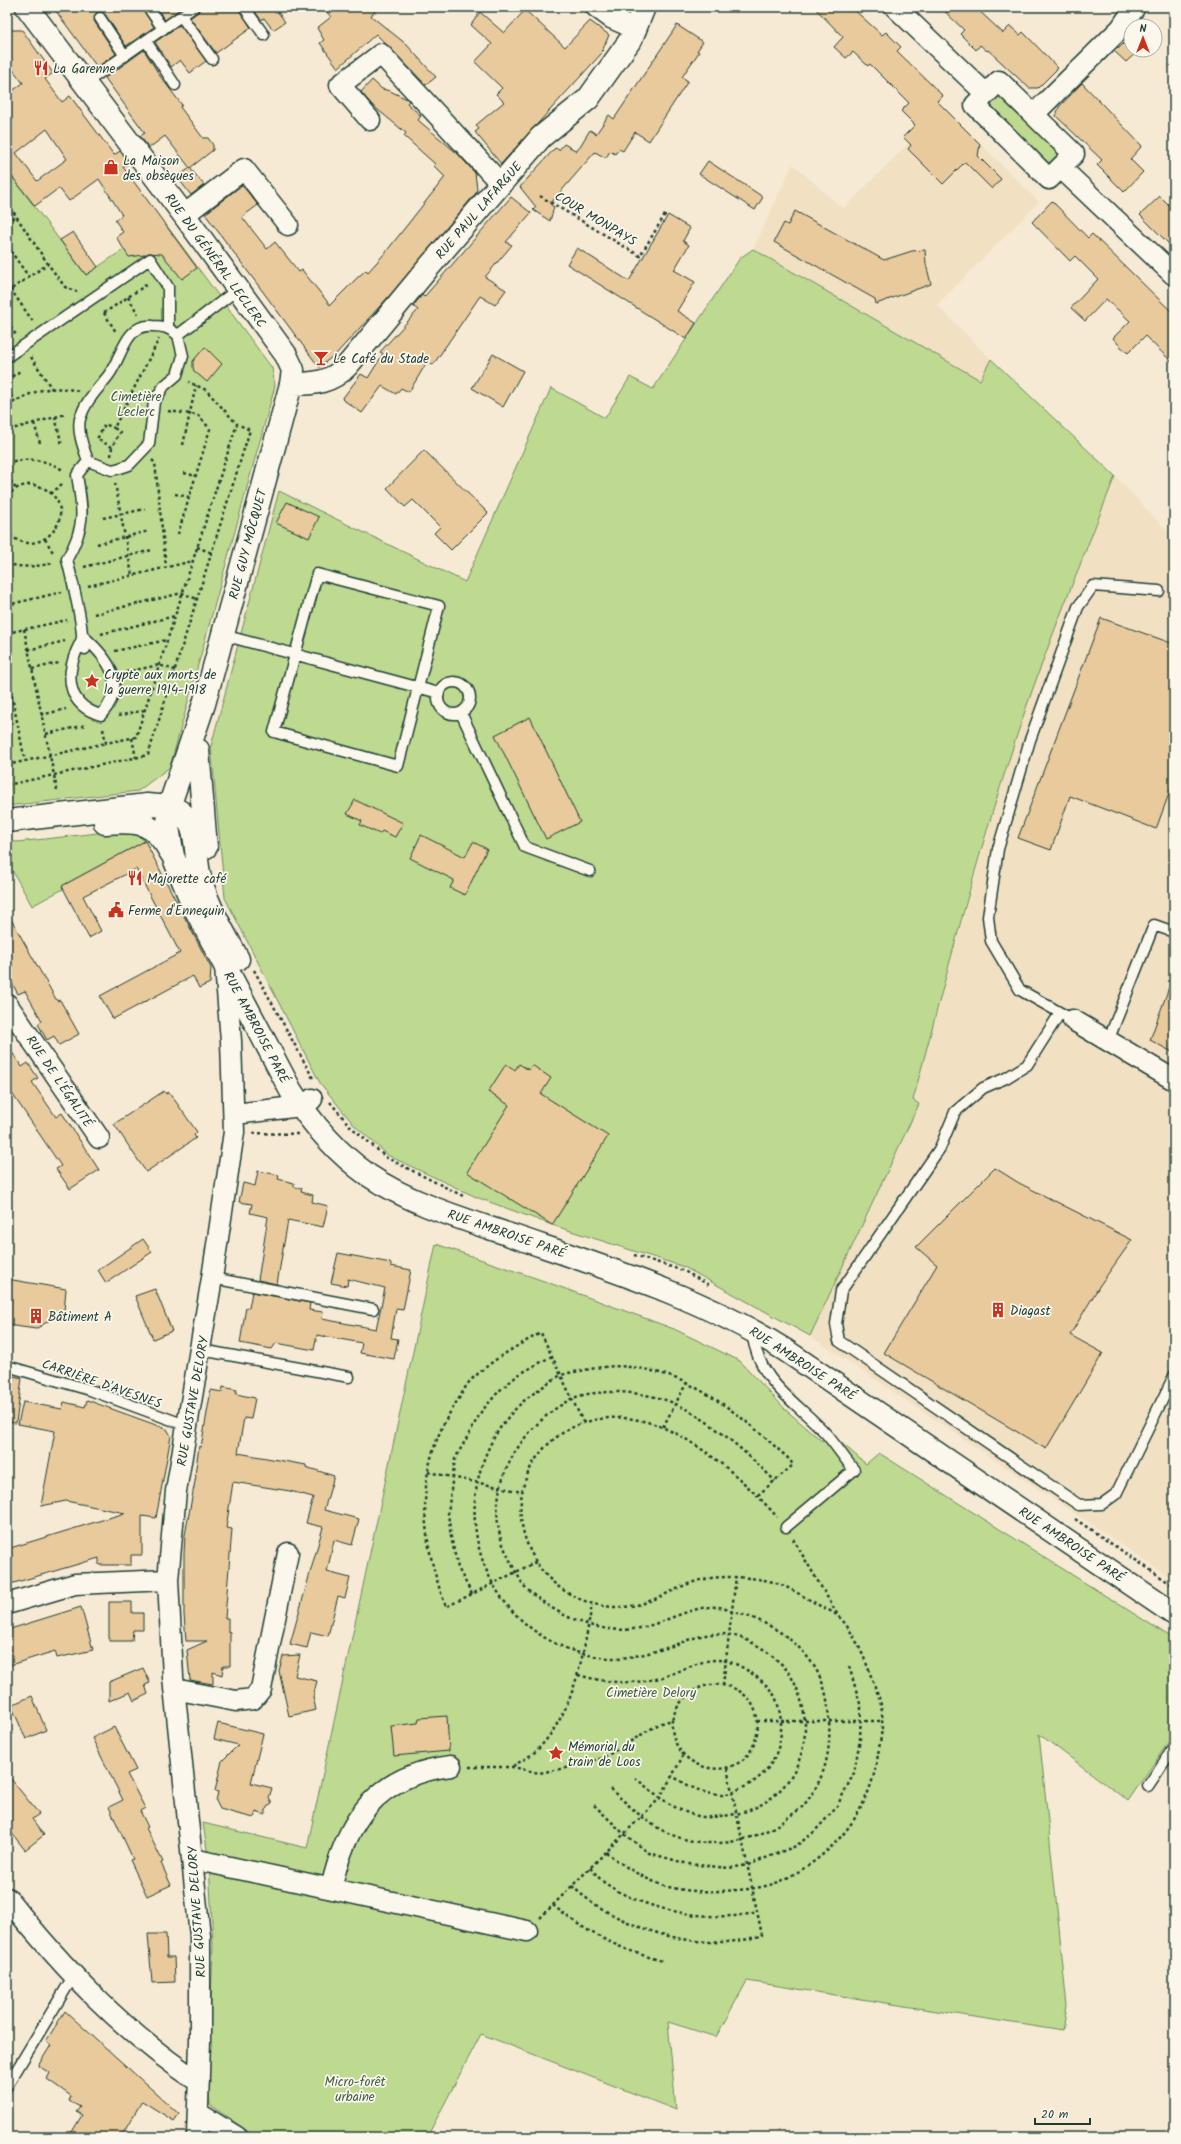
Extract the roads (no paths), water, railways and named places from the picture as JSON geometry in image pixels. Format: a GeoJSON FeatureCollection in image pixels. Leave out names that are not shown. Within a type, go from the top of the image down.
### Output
{"type":"FeatureCollection","features":[{"type":"Feature","properties":{"kind":"street","name":"RUE DU GÉNÉRAL LECLERC"},"geometry":{"type":"LineString","coordinates":[[27,7],[184,215],[289,360],[292,370],[291,384]]}},
{"type":"Feature","properties":{"kind":"street"},"geometry":{"type":"LineString","coordinates":[[596,7],[611,18],[636,29]]}},
{"type":"Feature","properties":{"kind":"street","name":"RUE PAUL LAFARGUE"},"geometry":{"type":"LineString","coordinates":[[291,384],[322,382],[344,369],[428,268],[546,132],[588,99],[636,29],[644,7]]}},
{"type":"Feature","properties":{"kind":"street"},"geometry":{"type":"LineString","coordinates":[[895,7],[986,94]]}},
{"type":"Feature","properties":{"kind":"street"},"geometry":{"type":"LineString","coordinates":[[1034,114],[1121,28],[1135,7]]}},
{"type":"Feature","properties":{"kind":"street"},"geometry":{"type":"LineString","coordinates":[[370,120],[340,86],[381,54],[501,184]]}},
{"type":"Feature","properties":{"kind":"street"},"geometry":{"type":"LineString","coordinates":[[1000,81],[1034,114],[1074,154],[1049,179],[975,106],[1000,81]]}},
{"type":"Feature","properties":{"kind":"street"},"geometry":{"type":"LineString","coordinates":[[1061,168],[1174,275]]}},
{"type":"Feature","properties":{"kind":"street"},"geometry":{"type":"LineString","coordinates":[[184,215],[244,169],[288,224]]}},
{"type":"Feature","properties":{"kind":"street","name":"RUE GUY MÔCQUET"},"geometry":{"type":"LineString","coordinates":[[169,807],[204,704],[291,384]]}},
{"type":"Feature","properties":{"kind":"street","name":"RUE GUY MÔCQUET"},"geometry":{"type":"LineString","coordinates":[[169,807],[184,789],[198,750],[204,704]]}},
{"type":"Feature","properties":{"kind":"street","name":"RUE AMBROISE PARÉ"},"geometry":{"type":"LineString","coordinates":[[198,750],[210,888],[220,923]]}},
{"type":"Feature","properties":{"kind":"street"},"geometry":{"type":"LineString","coordinates":[[7,821],[133,807],[169,807]]}},
{"type":"Feature","properties":{"kind":"street"},"geometry":{"type":"LineString","coordinates":[[7,827],[158,811],[169,807]]}},
{"type":"Feature","properties":{"kind":"street","name":"RUE AMBROISE PARÉ"},"geometry":{"type":"LineString","coordinates":[[314,1096],[260,1034],[225,966],[184,892],[173,856],[168,827],[169,807],[184,814],[191,825],[202,886],[295,1069],[314,1096],[333,1146],[369,1176],[392,1188],[452,1214],[673,1292],[752,1330],[785,1350],[1174,1614]]}},
{"type":"Feature","properties":{"kind":"street","name":"RUE AMBROISE PARÉ"},"geometry":{"type":"LineString","coordinates":[[7,830],[21,833],[128,821],[145,824],[160,836],[173,856]]}},
{"type":"Feature","properties":{"kind":"street","name":"RUE GUSTAVE DELORY"},"geometry":{"type":"LineString","coordinates":[[197,2137],[200,1936],[170,1651],[168,1580],[174,1512],[201,1350],[234,1123],[225,966]]}},
{"type":"Feature","properties":{"kind":"street","name":"RUE DE L'ÉGALITÉ"},"geometry":{"type":"LineString","coordinates":[[7,1004],[99,1138]]}},
{"type":"Feature","properties":{"kind":"street"},"geometry":{"type":"LineString","coordinates":[[1066,1017],[1174,1080]]}},
{"type":"Feature","properties":{"kind":"street"},"geometry":{"type":"LineString","coordinates":[[234,1123],[314,1096]]}},
{"type":"Feature","properties":{"kind":"street"},"geometry":{"type":"LineString","coordinates":[[174,1688],[236,1701],[253,1699],[261,1688],[288,1553]]}},
{"type":"Feature","properties":{"kind":"street"},"geometry":{"type":"LineString","coordinates":[[7,1604],[75,1584],[168,1580]]}},
{"type":"Feature","properties":{"kind":"street"},"geometry":{"type":"LineString","coordinates":[[331,1889],[345,1841],[358,1819],[375,1798],[386,1789],[412,1774],[451,1766]]}},
{"type":"Feature","properties":{"kind":"street"},"geometry":{"type":"LineString","coordinates":[[193,1859],[527,1931]]}},
{"type":"Feature","properties":{"kind":"street"},"geometry":{"type":"LineString","coordinates":[[7,1898],[74,1976],[130,2030],[168,2061],[199,2082]]}},
{"type":"Feature","properties":{"kind":"street"},"geometry":{"type":"LineString","coordinates":[[198,2113],[238,2137]]}},
{"type":"Feature","properties":{"kind":"lane"},"geometry":{"type":"LineString","coordinates":[[148,7],[163,29]]}},
{"type":"Feature","properties":{"kind":"lane"},"geometry":{"type":"LineString","coordinates":[[84,84],[194,7]]}},
{"type":"Feature","properties":{"kind":"lane"},"geometry":{"type":"LineString","coordinates":[[244,7],[264,35]]}},
{"type":"Feature","properties":{"kind":"lane"},"geometry":{"type":"LineString","coordinates":[[181,16],[212,59]]}},
{"type":"Feature","properties":{"kind":"lane"},"geometry":{"type":"LineString","coordinates":[[100,18],[125,56]]}},
{"type":"Feature","properties":{"kind":"lane"},"geometry":{"type":"LineString","coordinates":[[146,41],[175,86]]}},
{"type":"Feature","properties":{"kind":"lane"},"geometry":{"type":"LineString","coordinates":[[7,357],[150,259],[168,287],[166,327]]}},
{"type":"Feature","properties":{"kind":"lane"},"geometry":{"type":"LineString","coordinates":[[178,335],[238,289]]}},
{"type":"Feature","properties":{"kind":"lane"},"geometry":{"type":"LineString","coordinates":[[145,325],[166,327],[178,335],[183,356],[177,375],[164,386],[154,402],[149,444],[130,465],[112,470],[88,461],[82,441],[80,421],[84,409],[94,393],[112,370],[128,336],[136,329],[145,325]]}},
{"type":"Feature","properties":{"kind":"lane"},"geometry":{"type":"LineString","coordinates":[[84,643],[106,659],[114,674],[114,691],[109,706],[101,715],[88,711],[80,702],[70,685],[72,666],[84,643],[73,589],[63,560],[77,542],[82,524],[81,500],[74,475],[88,461]]}},
{"type":"Feature","properties":{"kind":"lane"},"geometry":{"type":"LineString","coordinates":[[317,574],[438,606],[417,687],[398,766],[274,732],[317,574]]}},
{"type":"Feature","properties":{"kind":"lane"},"geometry":{"type":"LineString","coordinates":[[1159,591],[1093,586],[1078,607],[1030,740],[998,849],[988,918],[991,940],[1020,990],[1066,1017],[1028,1065],[1006,1078],[983,1088],[955,1112],[940,1148],[841,1291],[836,1324],[839,1341],[1079,1505],[1102,1504],[1116,1494],[1174,1376]]}},
{"type":"Feature","properties":{"kind":"lane"},"geometry":{"type":"LineString","coordinates":[[223,635],[439,693]]}},
{"type":"Feature","properties":{"kind":"lane"},"geometry":{"type":"LineString","coordinates":[[447,683],[458,683],[467,689],[470,699],[466,710],[461,713],[451,714],[442,710],[438,700],[439,693],[447,683]]}},
{"type":"Feature","properties":{"kind":"lane"},"geometry":{"type":"LineString","coordinates":[[461,713],[525,847],[590,871]]}},
{"type":"Feature","properties":{"kind":"lane"},"geometry":{"type":"LineString","coordinates":[[1108,1041],[1154,924],[1174,932]]}},
{"type":"Feature","properties":{"kind":"lane"},"geometry":{"type":"LineString","coordinates":[[212,1278],[373,1309]]}},
{"type":"Feature","properties":{"kind":"lane"},"geometry":{"type":"LineString","coordinates":[[752,1330],[754,1348],[765,1371],[784,1396],[827,1436],[854,1470],[786,1527]]}},
{"type":"Feature","properties":{"kind":"lane"},"geometry":{"type":"LineString","coordinates":[[201,1350],[349,1377]]}},
{"type":"Feature","properties":{"kind":"lane","name":"CARRIÈRE D'AVESNES"},"geometry":{"type":"LineString","coordinates":[[7,1366],[90,1390],[188,1426]]}},
{"type":"Feature","properties":{"kind":"lane"},"geometry":{"type":"LineString","coordinates":[[1148,1786],[1174,1747]]}},
{"type":"Feature","properties":{"kind":"lane"},"geometry":{"type":"LineString","coordinates":[[7,2086],[74,1976]]}},
{"type":"Feature","properties":{"kind":"place","name":"La Garenne"},"geometry":{"type":"Point","coordinates":[41,68]}},
{"type":"Feature","properties":{"kind":"place","name":"La Maison des obsèques"},"geometry":{"type":"Point","coordinates":[111,167]}},
{"type":"Feature","properties":{"kind":"place","name":"Le Café du Stade"},"geometry":{"type":"Point","coordinates":[321,358]}},
{"type":"Feature","properties":{"kind":"place","name":"Crypte aux morts de la guerre 1914-1918"},"geometry":{"type":"Point","coordinates":[92,681]}},
{"type":"Feature","properties":{"kind":"place","name":"Majorette café"},"geometry":{"type":"Point","coordinates":[135,878]}},
{"type":"Feature","properties":{"kind":"place","name":"Ferme d'Ennequin"},"geometry":{"type":"Point","coordinates":[116,910]}},
{"type":"Feature","properties":{"kind":"place","name":"Diagast"},"geometry":{"type":"Point","coordinates":[998,1310]}},
{"type":"Feature","properties":{"kind":"place","name":"Bâtiment A"},"geometry":{"type":"Point","coordinates":[36,1316]}},
{"type":"Feature","properties":{"kind":"place","name":"Mémorial du train de Loos"},"geometry":{"type":"Point","coordinates":[556,1753]}},
{"type":"Feature","properties":{"kind":"park label","name":"Cimetière Leclerc"},"geometry":{"type":"Point","coordinates":[136,404]}},
{"type":"Feature","properties":{"kind":"park label","name":"Cimetière Delory"},"geometry":{"type":"Point","coordinates":[651,1692]}},
{"type":"Feature","properties":{"kind":"park label","name":"Micro-forêt urbaine"},"geometry":{"type":"Point","coordinates":[355,2088]}}]}
